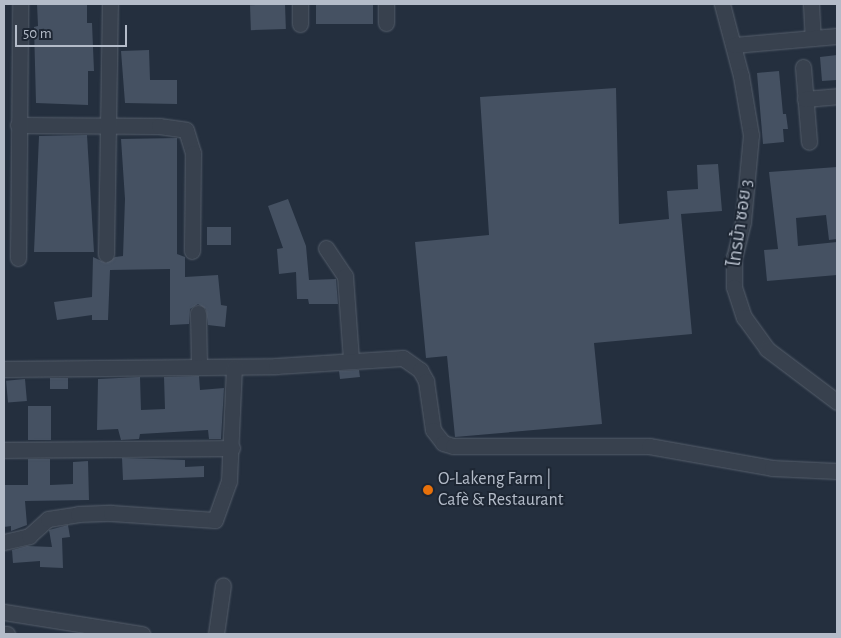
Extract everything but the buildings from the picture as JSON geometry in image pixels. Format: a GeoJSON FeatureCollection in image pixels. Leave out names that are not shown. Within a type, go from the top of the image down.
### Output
{"type":"FeatureCollection","features":[{"type":"Feature","properties":{"kind":"street"},"geometry":{"type":"LineString","coordinates":[[18,258],[20,4]]}},
{"type":"Feature","properties":{"kind":"street"},"geometry":{"type":"LineString","coordinates":[[106,254],[106,126],[110,4]]}},
{"type":"Feature","properties":{"kind":"street"},"geometry":{"type":"LineString","coordinates":[[300,4],[300,24]]}},
{"type":"Feature","properties":{"kind":"street"},"geometry":{"type":"LineString","coordinates":[[386,4],[386,23]]}},
{"type":"Feature","properties":{"kind":"street","name":"ไทรม้า ซอย 3"},"geometry":{"type":"LineString","coordinates":[[722,4],[734,45],[751,135],[744,222],[734,257],[734,287],[744,317],[767,349],[837,402]]}},
{"type":"Feature","properties":{"kind":"street"},"geometry":{"type":"LineString","coordinates":[[811,4],[813,38]]}},
{"type":"Feature","properties":{"kind":"street"},"geometry":{"type":"LineString","coordinates":[[734,45],[837,36]]}},
{"type":"Feature","properties":{"kind":"street"},"geometry":{"type":"LineString","coordinates":[[803,67],[809,142]]}},
{"type":"Feature","properties":{"kind":"street"},"geometry":{"type":"LineString","coordinates":[[805,99],[837,96]]}},
{"type":"Feature","properties":{"kind":"street"},"geometry":{"type":"LineString","coordinates":[[18,125],[159,126],[186,130],[193,153],[192,252]]}},
{"type":"Feature","properties":{"kind":"street"},"geometry":{"type":"LineString","coordinates":[[326,248],[345,276],[351,360]]}},
{"type":"Feature","properties":{"kind":"street"},"geometry":{"type":"LineString","coordinates":[[198,313],[199,366]]}},
{"type":"Feature","properties":{"kind":"street"},"geometry":{"type":"LineString","coordinates":[[4,369],[276,366],[391,357],[410,361],[426,380],[433,430],[443,443],[453,446],[649,446],[772,468],[837,471]]}},
{"type":"Feature","properties":{"kind":"street"},"geometry":{"type":"LineString","coordinates":[[4,542],[29,536],[48,519],[78,514],[129,514],[215,520],[229,480],[237,367]]}},
{"type":"Feature","properties":{"kind":"street"},"geometry":{"type":"LineString","coordinates":[[4,450],[232,448]]}},
{"type":"Feature","properties":{"kind":"street"},"geometry":{"type":"LineString","coordinates":[[216,634],[223,585]]}},
{"type":"Feature","properties":{"kind":"street"},"geometry":{"type":"LineString","coordinates":[[4,612],[142,634]]}},
{"type":"Feature","properties":{"kind":"place","name":"O-Lakeng Farm | Cafè & Restaurant"},"geometry":{"type":"Point","coordinates":[428,490]}}]}
